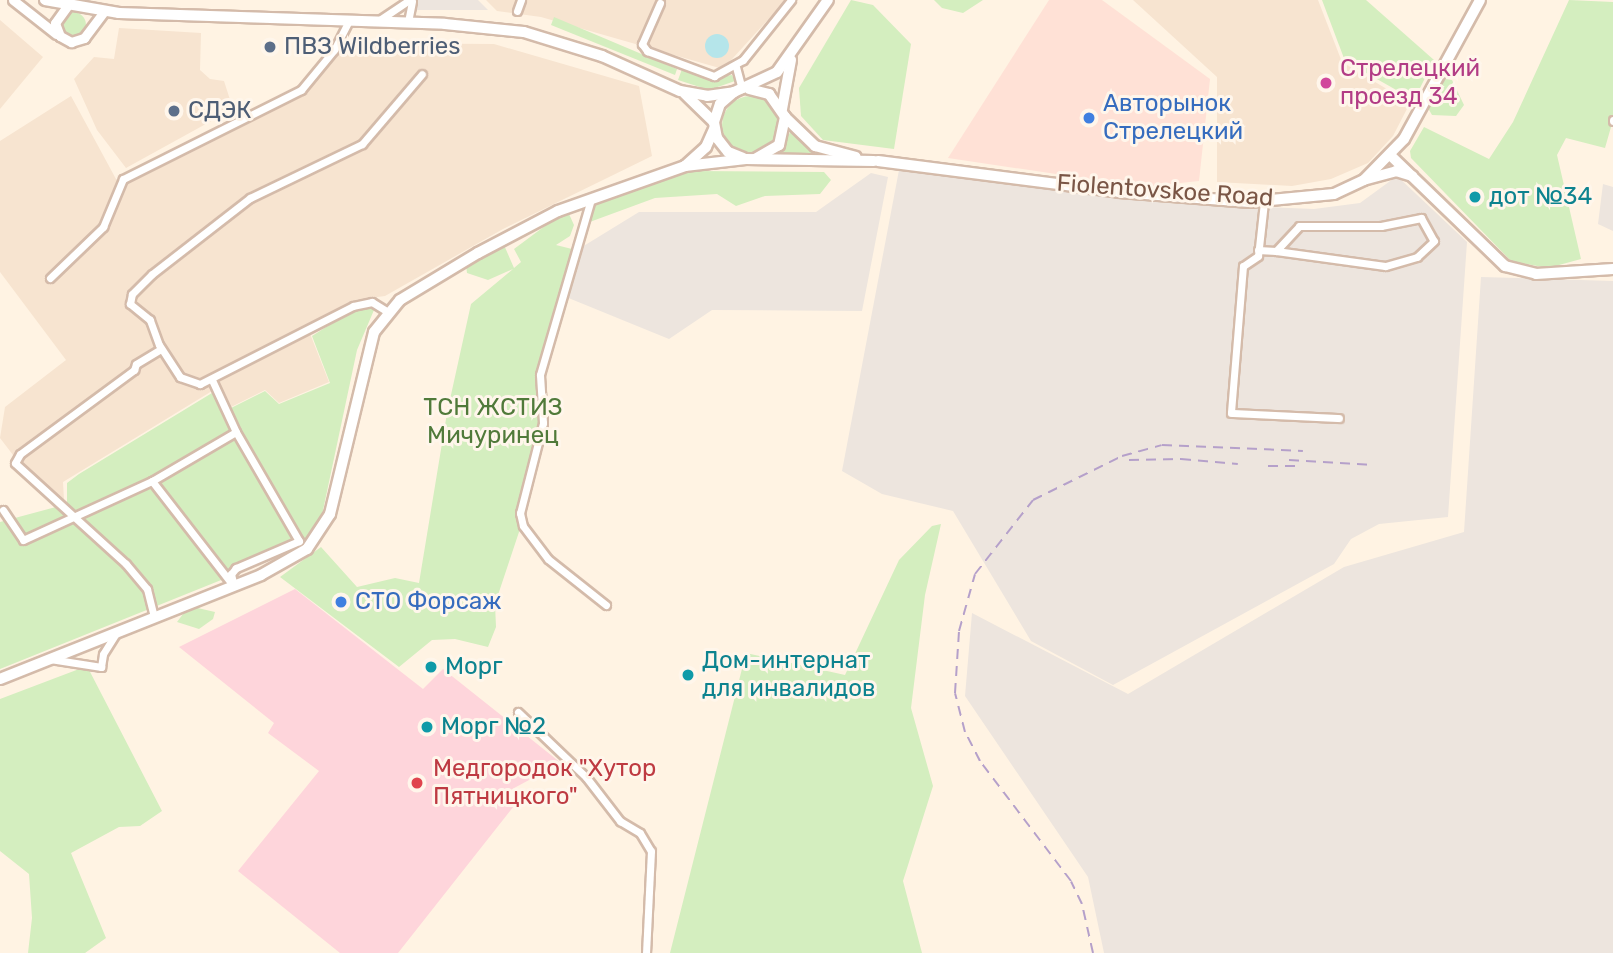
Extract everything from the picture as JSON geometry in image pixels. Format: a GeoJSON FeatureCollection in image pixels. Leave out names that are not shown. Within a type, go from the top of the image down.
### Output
{"type":"FeatureCollection","features":[{"type":"Feature","properties":{"kind":"main road"},"geometry":{"type":"LineString","coordinates":[[45,0],[98,10],[377,21],[524,32],[602,55],[680,90],[707,96],[738,91]]}},
{"type":"Feature","properties":{"kind":"main road","name":"Fiolentovskoe Road"},"geometry":{"type":"LineString","coordinates":[[685,166],[706,147],[720,104],[738,91],[770,78],[793,54],[828,0]]}},
{"type":"Feature","properties":{"kind":"main road","name":"Fiolentovskoe Road"},"geometry":{"type":"LineString","coordinates":[[0,679],[234,586],[291,560],[321,534],[337,492],[365,356],[388,312],[478,253],[591,198],[685,166],[750,159],[876,161],[1119,192],[1264,202],[1334,194],[1364,180],[1404,139],[1480,0]]}},
{"type":"Feature","properties":{"kind":"main road","name":"Fiolentovskoe Road"},"geometry":{"type":"LineString","coordinates":[[750,159],[779,145],[793,54]]}},
{"type":"Feature","properties":{"kind":"main road"},"geometry":{"type":"LineString","coordinates":[[680,90],[714,125],[728,152],[750,159]]}},
{"type":"Feature","properties":{"kind":"main road","name":"Fiolentovskoe Road"},"geometry":{"type":"LineString","coordinates":[[738,91],[761,90],[815,146],[876,161]]}},
{"type":"Feature","properties":{"kind":"main road"},"geometry":{"type":"LineString","coordinates":[[1404,139],[1406,163],[1505,266],[1535,274],[1613,269]]}},
{"type":"Feature","properties":{"kind":"main road"},"geometry":{"type":"LineString","coordinates":[[1390,155],[1418,177]]}},
{"type":"Feature","properties":{"kind":"main road"},"geometry":{"type":"LineString","coordinates":[[1364,180],[1396,172],[1418,177]]}},
{"type":"Feature","properties":{"kind":"street"},"geometry":{"type":"LineString","coordinates":[[13,0],[60,36],[80,40],[92,25],[98,10]]}},
{"type":"Feature","properties":{"kind":"street"},"geometry":{"type":"LineString","coordinates":[[377,21],[410,0]]}},
{"type":"Feature","properties":{"kind":"street"},"geometry":{"type":"LineString","coordinates":[[408,23],[410,0]]}},
{"type":"Feature","properties":{"kind":"street"},"geometry":{"type":"LineString","coordinates":[[517,11],[522,0]]}},
{"type":"Feature","properties":{"kind":"street"},"geometry":{"type":"LineString","coordinates":[[660,3],[642,44],[647,51],[714,76],[736,67],[791,0]]}},
{"type":"Feature","properties":{"kind":"street"},"geometry":{"type":"LineString","coordinates":[[60,36],[55,19],[68,5]]}},
{"type":"Feature","properties":{"kind":"street"},"geometry":{"type":"LineString","coordinates":[[50,278],[103,227],[123,179],[301,90],[334,50],[349,20]]}},
{"type":"Feature","properties":{"kind":"street"},"geometry":{"type":"LineString","coordinates":[[736,67],[738,91]]}},
{"type":"Feature","properties":{"kind":"street"},"geometry":{"type":"LineString","coordinates":[[388,312],[372,302],[353,306],[212,380],[191,383],[161,349],[150,320],[130,304],[132,294],[174,255],[250,198],[362,144],[422,74]]}},
{"type":"Feature","properties":{"kind":"street"},"geometry":{"type":"LineString","coordinates":[[591,198],[540,375],[543,422],[520,513],[523,526],[548,559],[606,605]]}},
{"type":"Feature","properties":{"kind":"street"},"geometry":{"type":"LineString","coordinates":[[1264,202],[1258,256],[1243,266],[1231,413],[1339,418]]}},
{"type":"Feature","properties":{"kind":"street"},"geometry":{"type":"LineString","coordinates":[[1258,250],[1385,266],[1418,257],[1434,241],[1421,218],[1381,226],[1299,226],[1276,251]]}},
{"type":"Feature","properties":{"kind":"street"},"geometry":{"type":"LineString","coordinates":[[154,617],[147,589],[15,463],[20,454],[135,370],[136,364],[161,349]]}},
{"type":"Feature","properties":{"kind":"street"},"geometry":{"type":"LineString","coordinates":[[212,380],[236,432],[299,541],[236,568],[231,574],[234,586]]}},
{"type":"Feature","properties":{"kind":"street"},"geometry":{"type":"LineString","coordinates":[[3,510],[23,540],[152,481],[236,432]]}},
{"type":"Feature","properties":{"kind":"street"},"geometry":{"type":"LineString","coordinates":[[152,481],[234,586]]}},
{"type":"Feature","properties":{"kind":"street"},"geometry":{"type":"LineString","coordinates":[[49,659],[101,667],[103,654],[116,632]]}},
{"type":"Feature","properties":{"kind":"street"},"geometry":{"type":"LineString","coordinates":[[517,712],[586,777],[620,821],[640,833],[652,851],[646,953]]}},
{"type":"Feature","properties":{"kind":"shaded area"},"geometry":{"type":"Polygon","coordinates":[[[413,0],[478,0],[488,10],[417,10],[413,0]]]}},
{"type":"Feature","properties":{"kind":"shaded area"},"geometry":{"type":"Polygon","coordinates":[[[486,0],[786,0],[723,69],[541,17],[497,11],[486,0]]]}},
{"type":"Feature","properties":{"kind":"shaded area","name":"Авторынок Стрелецкий"},"geometry":{"type":"Polygon","coordinates":[[[1049,0],[1102,0],[1210,79],[1199,181],[1143,187],[948,158],[1049,0]]]}},
{"type":"Feature","properties":{"kind":"shaded area"},"geometry":{"type":"Polygon","coordinates":[[[1133,0],[1318,0],[1342,62],[1410,103],[1393,136],[1368,163],[1331,179],[1292,186],[1217,182],[1217,77],[1133,0]]]}},
{"type":"Feature","properties":{"kind":"shaded area"},"geometry":{"type":"Polygon","coordinates":[[[0,20],[43,57],[0,109],[0,20]]]}},
{"type":"Feature","properties":{"kind":"shaded area"},"geometry":{"type":"Polygon","coordinates":[[[119,28],[201,33],[200,70],[210,79],[224,81],[233,109],[126,168],[97,130],[74,79],[94,57],[114,59],[119,28]]]}},
{"type":"Feature","properties":{"kind":"shaded area"},"geometry":{"type":"Polygon","coordinates":[[[346,43],[494,44],[639,86],[652,156],[503,229],[385,296],[355,300],[307,326],[329,382],[279,403],[265,390],[225,410],[212,391],[63,482],[64,500],[59,503],[26,472],[0,438],[5,407],[66,360],[0,272],[0,141],[71,96],[116,179],[125,182],[307,92],[346,43]]]}},
{"type":"Feature","properties":{"kind":"shaded area"},"geometry":{"type":"Polygon","coordinates":[[[899,170],[1167,203],[1314,209],[1360,203],[1397,176],[1467,242],[1448,517],[1379,524],[1351,539],[1334,564],[1113,685],[1031,641],[953,511],[882,494],[842,471],[899,170]]]}},
{"type":"Feature","properties":{"kind":"shaded area"},"geometry":{"type":"Polygon","coordinates":[[[871,173],[888,177],[862,311],[712,310],[669,339],[566,297],[582,247],[639,212],[816,212],[871,173]]]}},
{"type":"Feature","properties":{"kind":"shaded area"},"geometry":{"type":"Polygon","coordinates":[[[1603,184],[1613,187],[1613,231],[1598,224],[1603,184]]]}},
{"type":"Feature","properties":{"kind":"shaded area"},"geometry":{"type":"Polygon","coordinates":[[[1481,277],[1613,281],[1613,953],[1104,953],[1088,877],[965,696],[972,613],[1128,694],[1344,567],[1464,532],[1481,277]]]}},
{"type":"Feature","properties":{"kind":"shaded area","name":"Медгородок \"Хутор Пятницкого\""},"geometry":{"type":"Polygon","coordinates":[[[295,589],[423,689],[443,669],[561,763],[501,795],[514,806],[398,953],[340,953],[238,871],[319,771],[268,733],[274,723],[179,647],[295,589]]]}},
{"type":"Feature","properties":{"kind":"green space"},"geometry":{"type":"Polygon","coordinates":[[[851,0],[873,5],[911,44],[894,149],[823,140],[801,116],[799,88],[851,0]]]}},
{"type":"Feature","properties":{"kind":"green space"},"geometry":{"type":"Polygon","coordinates":[[[934,0],[983,0],[963,13],[942,8],[934,0]]]}},
{"type":"Feature","properties":{"kind":"green space"},"geometry":{"type":"Polygon","coordinates":[[[1322,0],[1366,0],[1434,60],[1414,100],[1345,61],[1322,0]]]}},
{"type":"Feature","properties":{"kind":"green space"},"geometry":{"type":"Polygon","coordinates":[[[1569,0],[1613,2],[1613,120],[1605,148],[1566,138],[1557,155],[1581,259],[1548,268],[1511,261],[1411,158],[1410,151],[1424,127],[1489,159],[1513,122],[1569,0]]]}},
{"type":"Feature","properties":{"kind":"green space"},"geometry":{"type":"Polygon","coordinates":[[[73,12],[82,16],[86,25],[82,34],[73,38],[64,34],[60,25],[64,16],[73,12]]]}},
{"type":"Feature","properties":{"kind":"green space"},"geometry":{"type":"Polygon","coordinates":[[[554,17],[677,69],[675,75],[551,25],[554,17]]]}},
{"type":"Feature","properties":{"kind":"green space"},"geometry":{"type":"Polygon","coordinates":[[[682,69],[710,78],[732,75],[735,81],[709,90],[678,80],[682,69]]]}},
{"type":"Feature","properties":{"kind":"green space"},"geometry":{"type":"Polygon","coordinates":[[[1445,79],[1452,80],[1464,105],[1456,116],[1432,115],[1428,108],[1445,79]]]}},
{"type":"Feature","properties":{"kind":"green space"},"geometry":{"type":"Polygon","coordinates":[[[751,96],[762,98],[775,109],[780,125],[778,136],[767,149],[751,154],[740,152],[727,141],[722,125],[724,114],[735,101],[751,96]]]}},
{"type":"Feature","properties":{"kind":"green space"},"geometry":{"type":"Polygon","coordinates":[[[791,131],[807,147],[840,156],[774,158],[791,131]]]}},
{"type":"Feature","properties":{"kind":"green space"},"geometry":{"type":"Polygon","coordinates":[[[691,171],[824,172],[831,180],[820,194],[765,196],[736,206],[717,194],[655,198],[587,223],[593,205],[691,171]]]}},
{"type":"Feature","properties":{"kind":"green space","name":"ТСН ЖСТИЗ Мичуринец"},"geometry":{"type":"Polygon","coordinates":[[[561,214],[569,214],[574,225],[570,236],[556,245],[572,249],[538,375],[541,423],[521,526],[495,604],[496,627],[488,647],[455,639],[432,640],[399,667],[280,577],[321,547],[357,587],[395,578],[419,583],[447,413],[471,304],[513,269],[488,280],[467,273],[466,265],[504,245],[514,268],[521,262],[514,249],[561,214]]]}},
{"type":"Feature","properties":{"kind":"green space"},"geometry":{"type":"Polygon","coordinates":[[[370,306],[374,310],[357,350],[322,515],[307,539],[288,553],[0,669],[0,522],[67,504],[67,483],[212,393],[225,411],[265,391],[279,404],[330,383],[312,336],[356,308],[370,306]]]}},
{"type":"Feature","properties":{"kind":"green space"},"geometry":{"type":"Polygon","coordinates":[[[941,524],[925,595],[911,708],[933,786],[903,881],[922,953],[670,953],[746,653],[845,675],[899,560],[932,526],[941,524]]]}},
{"type":"Feature","properties":{"kind":"green space"},"geometry":{"type":"Polygon","coordinates":[[[189,606],[215,612],[213,619],[199,629],[177,622],[189,606]]]}},
{"type":"Feature","properties":{"kind":"green space"},"geometry":{"type":"Polygon","coordinates":[[[87,666],[162,811],[140,826],[119,827],[71,853],[106,938],[85,953],[28,953],[32,918],[29,874],[0,851],[0,699],[87,666]]]}},
{"type":"Feature","properties":{"kind":"water"},"geometry":{"type":"Polygon","coordinates":[[[717,34],[725,38],[729,46],[725,54],[717,58],[709,54],[705,46],[709,38],[717,34]]]}},
{"type":"Feature","properties":{"kind":"railway"},"geometry":{"type":"LineString","coordinates":[[1093,953],[1082,904],[1071,881],[980,761],[965,732],[955,693],[959,631],[975,574],[1033,500],[1122,456],[1162,445],[1303,451]]}},
{"type":"Feature","properties":{"kind":"railway"},"geometry":{"type":"LineString","coordinates":[[1129,460],[1181,459],[1238,464]]}},
{"type":"Feature","properties":{"kind":"railway"},"geometry":{"type":"LineString","coordinates":[[1289,460],[1374,465]]}},
{"type":"Feature","properties":{"kind":"railway"},"geometry":{"type":"LineString","coordinates":[[1268,466],[1300,466]]}},
{"type":"Feature","properties":{"kind":"place","name":"ПВЗ Wildberries"},"geometry":{"type":"Point","coordinates":[270,47]}},
{"type":"Feature","properties":{"kind":"place","name":"Стрелецкий проезд 34"},"geometry":{"type":"Point","coordinates":[1326,83]}},
{"type":"Feature","properties":{"kind":"place","name":"СДЭК"},"geometry":{"type":"Point","coordinates":[174,111]}},
{"type":"Feature","properties":{"kind":"place","name":"Авторынок Стрелецкий"},"geometry":{"type":"Point","coordinates":[1089,118]}},
{"type":"Feature","properties":{"kind":"place","name":"дот №34"},"geometry":{"type":"Point","coordinates":[1475,197]}},
{"type":"Feature","properties":{"kind":"place","name":"СТО Форсаж"},"geometry":{"type":"Point","coordinates":[341,602]}},
{"type":"Feature","properties":{"kind":"place","name":"Морг"},"geometry":{"type":"Point","coordinates":[431,667]}},
{"type":"Feature","properties":{"kind":"place","name":"Дом-интернат для инвалидов"},"geometry":{"type":"Point","coordinates":[688,675]}},
{"type":"Feature","properties":{"kind":"place","name":"Морг №2"},"geometry":{"type":"Point","coordinates":[427,727]}},
{"type":"Feature","properties":{"kind":"place","name":"Медгородок \"Хутор Пятницкого\""},"geometry":{"type":"Point","coordinates":[417,783]}}]}
